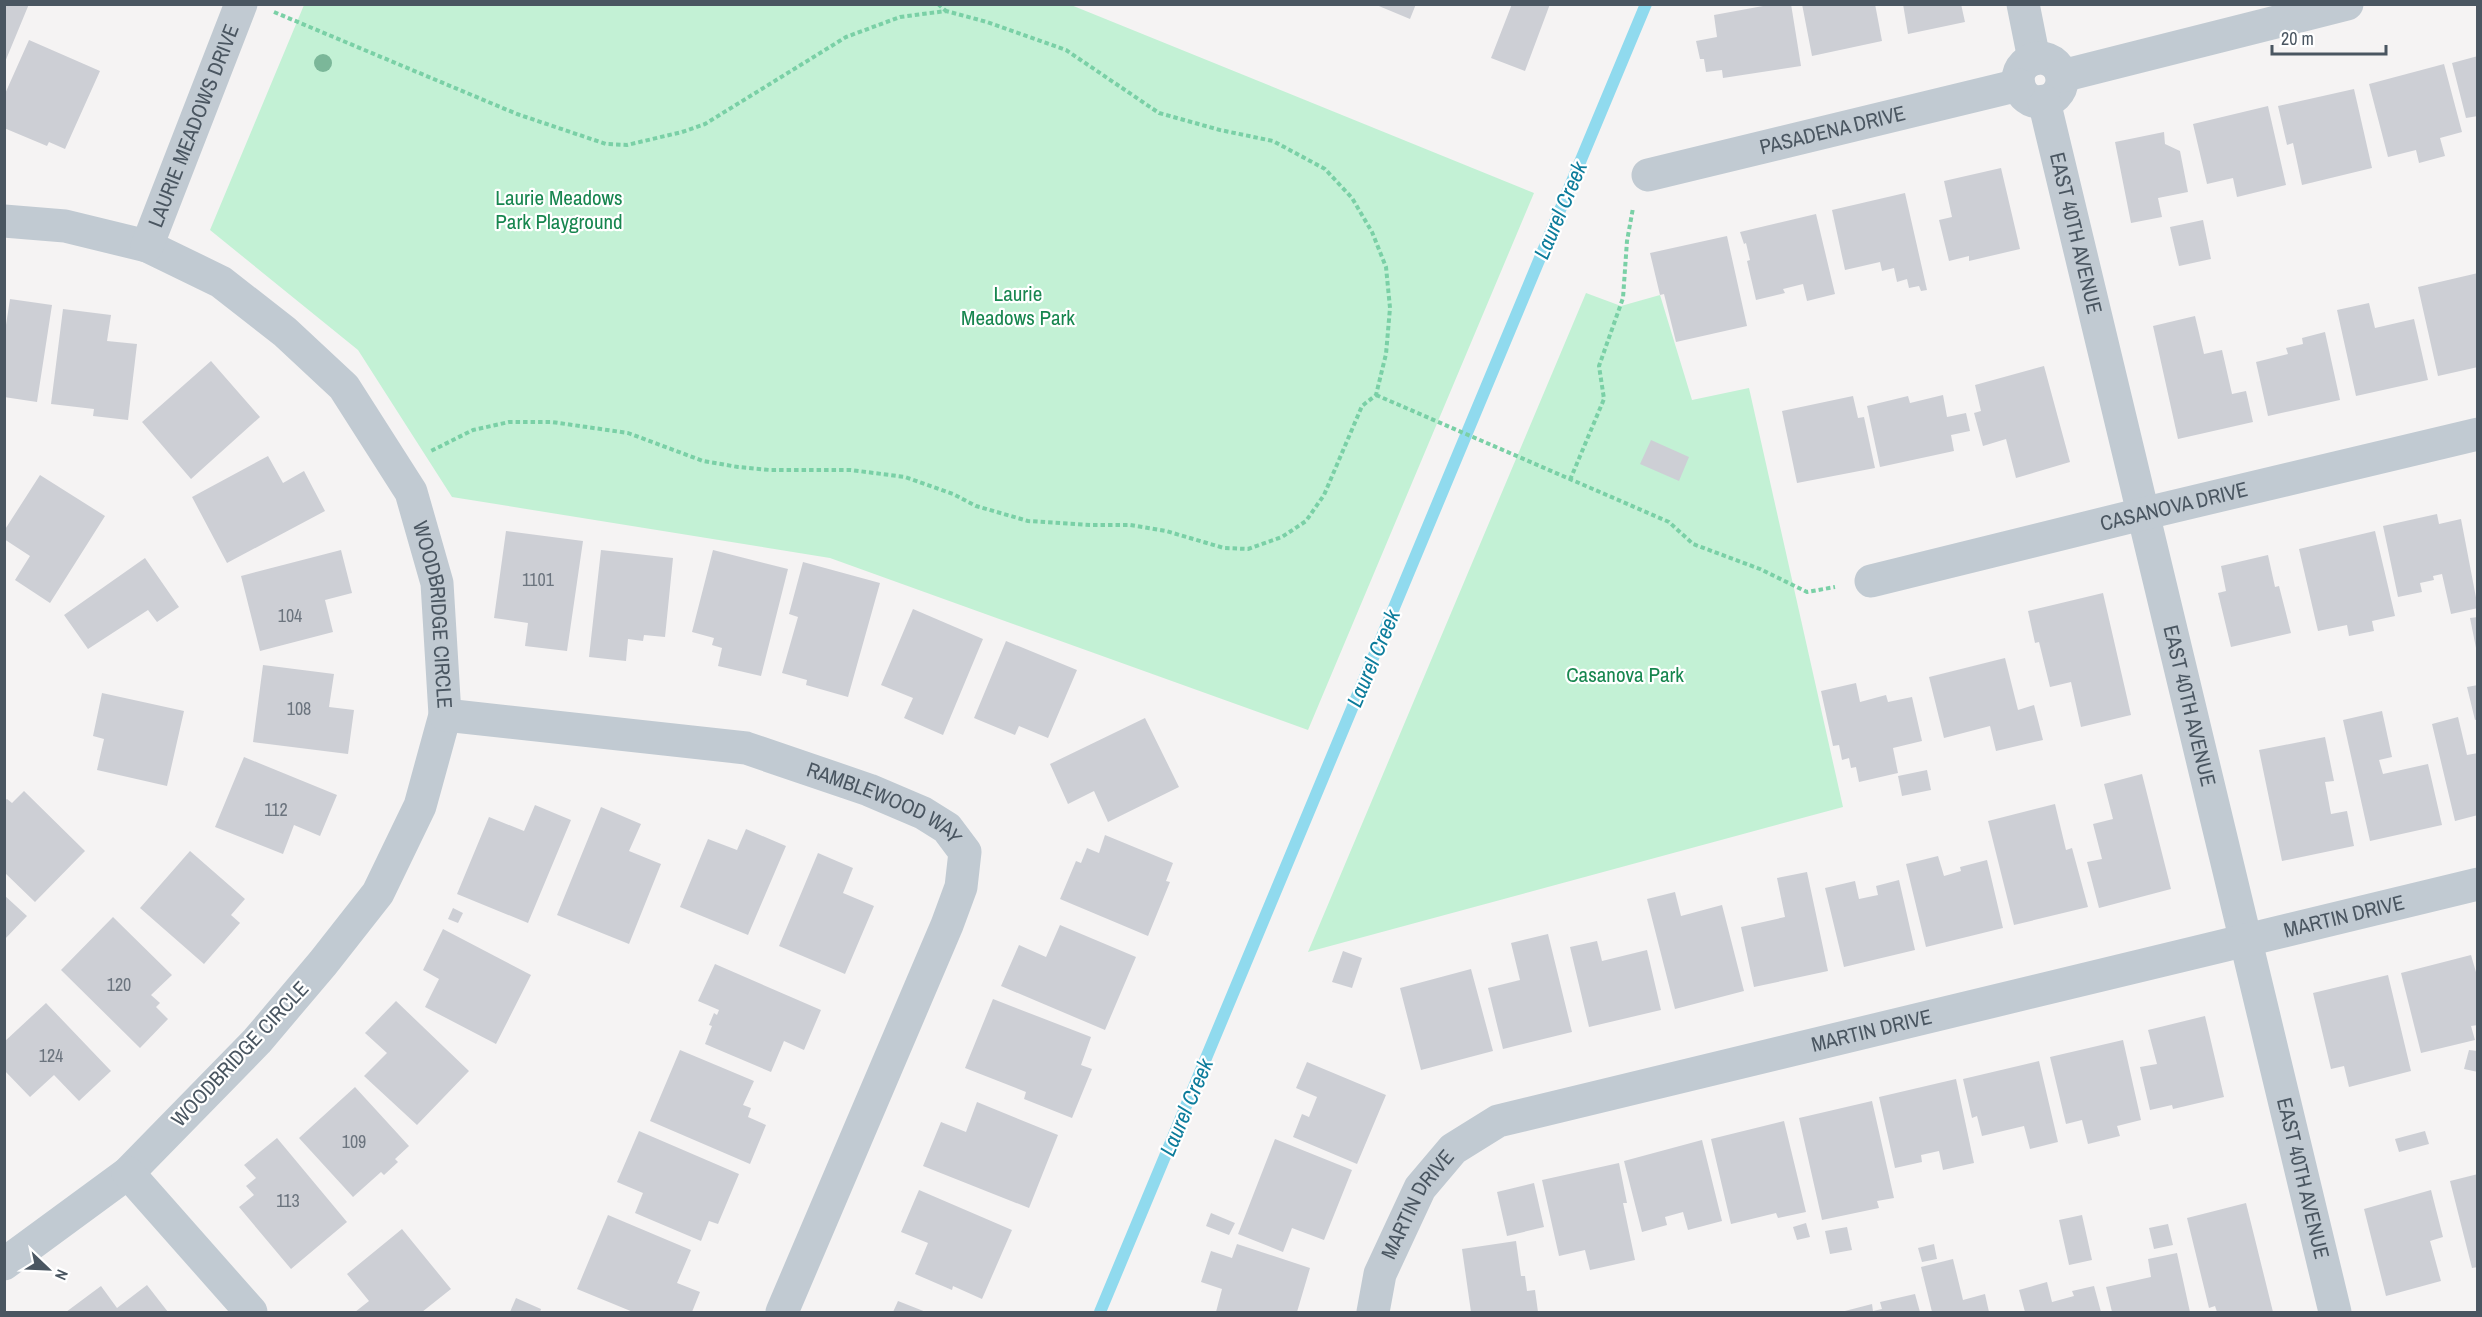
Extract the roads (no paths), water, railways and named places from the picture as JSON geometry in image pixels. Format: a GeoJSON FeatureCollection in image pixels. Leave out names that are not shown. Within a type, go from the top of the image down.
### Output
{"type":"FeatureCollection","features":[{"type":"Feature","properties":{"kind":"street","name":"EAST 40TH AVENUE"},"geometry":{"type":"LineString","coordinates":[[2024,4],[2142,514],[2335,1312]]}},
{"type":"Feature","properties":{"kind":"street","name":"PASADENA DRIVE"},"geometry":{"type":"LineString","coordinates":[[1648,175],[2347,4]]}},
{"type":"Feature","properties":{"kind":"street","name":"LAURIE MEADOWS DRIVE"},"geometry":{"type":"LineString","coordinates":[[147,246],[253,7]]}},
{"type":"Feature","properties":{"kind":"street","name":"WOODBRIDGE CIRCLE"},"geometry":{"type":"LineString","coordinates":[[4,220],[65,226],[147,246],[221,282],[285,332],[344,387],[398,468],[411,492],[437,583],[445,715],[420,806],[378,893],[257,1041],[128,1173],[4,1264]]}},
{"type":"Feature","properties":{"kind":"street","name":"CASANOVA DRIVE"},"geometry":{"type":"LineString","coordinates":[[1871,581],[2478,435]]}},
{"type":"Feature","properties":{"kind":"street","name":"RAMBLEWOOD WAY"},"geometry":{"type":"LineString","coordinates":[[445,715],[746,748],[869,790],[923,813],[947,828],[965,852],[961,887],[947,925],[782,1312]]}},
{"type":"Feature","properties":{"kind":"street","name":"MARTIN DRIVE"},"geometry":{"type":"LineString","coordinates":[[1373,1312],[1380,1274],[1420,1188],[1453,1149],[1498,1121],[2478,884]]}},
{"type":"Feature","properties":{"kind":"street"},"geometry":{"type":"LineString","coordinates":[[128,1173],[251,1312]]}},
{"type":"Feature","properties":{"kind":"waterway","name":"Laurel Creek"},"geometry":{"type":"LineString","coordinates":[[1100,1312],[1646,4]]}},
{"type":"Feature","properties":{"kind":"park label","name":"Laurie Meadows Park Playground"},"geometry":{"type":"Point","coordinates":[559,210]}},
{"type":"Feature","properties":{"kind":"park label","name":"Laurie Meadows Park"},"geometry":{"type":"Point","coordinates":[1018,306]}},
{"type":"Feature","properties":{"kind":"park label","name":"Casanova Park"},"geometry":{"type":"Point","coordinates":[1625,675]}}]}
